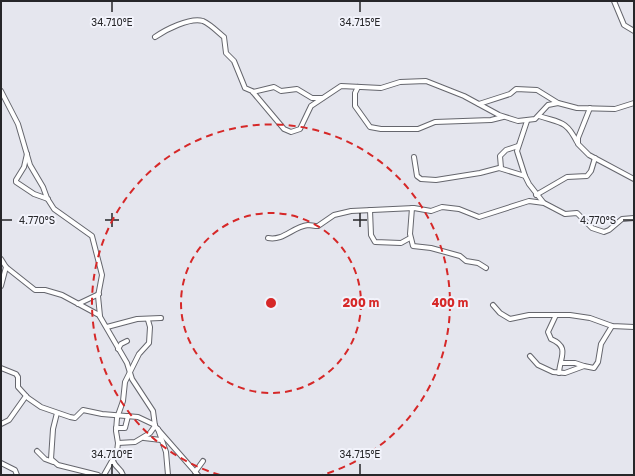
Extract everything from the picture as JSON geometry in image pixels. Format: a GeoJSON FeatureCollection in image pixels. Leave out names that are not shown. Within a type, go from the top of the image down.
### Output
{"type":"FeatureCollection","features":[{"type":"Feature","properties":{"kind":"street"},"geometry":{"type":"LineString","coordinates":[[614,1],[624,24],[634,31]]}},
{"type":"Feature","properties":{"kind":"street"},"geometry":{"type":"LineString","coordinates":[[155,37],[166,29],[190,22],[198,20],[207,23],[224,36],[226,53],[234,61],[244,88],[253,92],[284,129],[291,132],[300,129],[311,106],[340,86],[381,88],[400,82],[426,81],[515,121],[527,121],[539,116],[548,105],[558,103]]}},
{"type":"Feature","properties":{"kind":"street"},"geometry":{"type":"LineString","coordinates":[[253,92],[274,87],[281,91],[297,89],[312,98],[322,98]]}},
{"type":"Feature","properties":{"kind":"street"},"geometry":{"type":"LineString","coordinates":[[358,87],[355,93],[355,106],[363,115],[365,122],[372,128],[418,129],[435,122],[491,120],[506,117]]}},
{"type":"Feature","properties":{"kind":"street"},"geometry":{"type":"LineString","coordinates":[[479,104],[511,94],[516,89],[537,90],[558,103],[577,108],[604,107],[614,109],[634,103]]}},
{"type":"Feature","properties":{"kind":"street"},"geometry":{"type":"LineString","coordinates":[[1,90],[18,124],[27,153],[48,199],[54,208],[65,218],[92,236],[102,275],[99,294],[100,316]]}},
{"type":"Feature","properties":{"kind":"street"},"geometry":{"type":"LineString","coordinates":[[577,142],[590,108]]}},
{"type":"Feature","properties":{"kind":"street"},"geometry":{"type":"LineString","coordinates":[[539,116],[564,123],[586,153],[634,179]]}},
{"type":"Feature","properties":{"kind":"street"},"geometry":{"type":"LineString","coordinates":[[527,121],[518,146],[517,156],[525,176],[543,202],[565,214],[577,213],[592,228],[601,232],[609,230],[622,219],[634,218]]}},
{"type":"Feature","properties":{"kind":"street"},"geometry":{"type":"LineString","coordinates":[[501,168],[499,160],[502,154],[518,146]]}},
{"type":"Feature","properties":{"kind":"street"},"geometry":{"type":"LineString","coordinates":[[27,153],[24,167],[16,182],[34,194],[48,199]]}},
{"type":"Feature","properties":{"kind":"street"},"geometry":{"type":"LineString","coordinates":[[414,157],[417,176],[424,180],[436,180],[480,173],[496,168],[501,168],[525,176]]}},
{"type":"Feature","properties":{"kind":"street"},"geometry":{"type":"LineString","coordinates":[[268,238],[274,239],[285,237],[306,225],[318,226],[339,214],[370,210],[412,208],[432,211],[442,207],[456,208],[479,217],[528,201],[567,177],[588,176],[595,158]]}},
{"type":"Feature","properties":{"kind":"street"},"geometry":{"type":"LineString","coordinates":[[528,201],[543,202]]}},
{"type":"Feature","properties":{"kind":"street"},"geometry":{"type":"LineString","coordinates":[[412,208],[411,244],[415,247],[431,248],[460,256],[486,268]]}},
{"type":"Feature","properties":{"kind":"street"},"geometry":{"type":"LineString","coordinates":[[370,210],[371,235],[375,242],[401,243],[410,238]]}},
{"type":"Feature","properties":{"kind":"street"},"geometry":{"type":"LineString","coordinates":[[1,259],[6,267],[34,290],[45,290],[62,295],[78,304],[90,308],[100,316],[127,363],[132,379],[153,411],[156,427],[167,458],[168,475]]}},
{"type":"Feature","properties":{"kind":"street"},"geometry":{"type":"LineString","coordinates":[[1,286],[6,267]]}},
{"type":"Feature","properties":{"kind":"street"},"geometry":{"type":"LineString","coordinates":[[78,304],[99,294]]}},
{"type":"Feature","properties":{"kind":"street"},"geometry":{"type":"LineString","coordinates":[[493,305],[504,316],[510,319],[529,316],[581,316],[612,326],[634,327]]}},
{"type":"Feature","properties":{"kind":"street"},"geometry":{"type":"LineString","coordinates":[[556,316],[548,332],[550,339],[561,345],[562,363],[559,373]]}},
{"type":"Feature","properties":{"kind":"street"},"geometry":{"type":"LineString","coordinates":[[107,327],[137,319],[148,320],[161,318]]}},
{"type":"Feature","properties":{"kind":"street"},"geometry":{"type":"LineString","coordinates":[[104,475],[113,460],[118,443],[116,428],[124,384],[129,371],[142,349],[149,343],[150,327],[148,320]]}},
{"type":"Feature","properties":{"kind":"street"},"geometry":{"type":"LineString","coordinates":[[562,363],[575,363],[592,368],[596,366],[600,346],[612,326]]}},
{"type":"Feature","properties":{"kind":"street"},"geometry":{"type":"LineString","coordinates":[[118,349],[121,344],[127,341]]}},
{"type":"Feature","properties":{"kind":"street"},"geometry":{"type":"LineString","coordinates":[[530,356],[545,370],[559,373],[572,371],[584,366]]}},
{"type":"Feature","properties":{"kind":"street"},"geometry":{"type":"LineString","coordinates":[[1,368],[16,374],[18,377],[18,387],[26,396],[41,407],[73,418],[75,418],[82,410],[102,414],[138,417],[156,427],[196,473],[202,461]]}},
{"type":"Feature","properties":{"kind":"street"},"geometry":{"type":"LineString","coordinates":[[1,424],[10,420],[26,396]]}},
{"type":"Feature","properties":{"kind":"street"},"geometry":{"type":"LineString","coordinates":[[53,462],[50,456],[50,451],[53,429],[58,413]]}},
{"type":"Feature","properties":{"kind":"street"},"geometry":{"type":"LineString","coordinates":[[116,428],[125,428],[128,416]]}},
{"type":"Feature","properties":{"kind":"street"},"geometry":{"type":"LineString","coordinates":[[118,443],[133,443],[150,433],[156,427]]}},
{"type":"Feature","properties":{"kind":"street"},"geometry":{"type":"LineString","coordinates":[[142,438],[161,440]]}},
{"type":"Feature","properties":{"kind":"street"},"geometry":{"type":"LineString","coordinates":[[37,451],[44,459],[74,470],[98,475]]}},
{"type":"Feature","properties":{"kind":"street"},"geometry":{"type":"LineString","coordinates":[[113,460],[124,475]]}},
{"type":"Feature","properties":{"kind":"street"},"geometry":{"type":"LineString","coordinates":[[1,463],[15,470],[17,475]]}}]}
